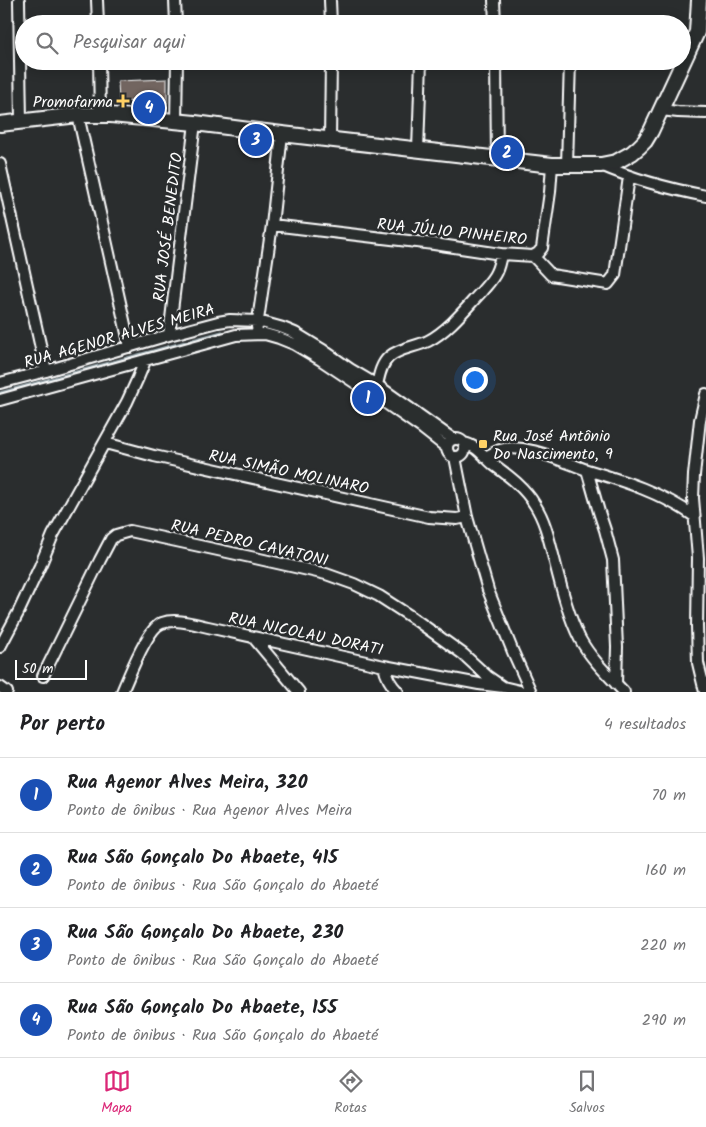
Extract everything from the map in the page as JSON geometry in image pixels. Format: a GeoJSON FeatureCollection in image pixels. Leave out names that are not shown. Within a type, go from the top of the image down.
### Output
{"type":"FeatureCollection","features":[{"type":"Feature","properties":{"kind":"street"},"geometry":{"type":"LineString","coordinates":[[19,0],[19,15]]}},
{"type":"Feature","properties":{"kind":"street"},"geometry":{"type":"LineString","coordinates":[[97,0],[98,15]]}},
{"type":"Feature","properties":{"kind":"street"},"geometry":{"type":"LineString","coordinates":[[175,0],[176,15]]}},
{"type":"Feature","properties":{"kind":"street"},"geometry":{"type":"LineString","coordinates":[[330,0],[331,15]]}},
{"type":"Feature","properties":{"kind":"street"},"geometry":{"type":"LineString","coordinates":[[494,0],[495,15]]}},
{"type":"Feature","properties":{"kind":"street"},"geometry":{"type":"LineString","coordinates":[[691,43],[701,32],[699,0]]}},
{"type":"Feature","properties":{"kind":"street"},"geometry":{"type":"LineString","coordinates":[[20,70],[21,121]]}},
{"type":"Feature","properties":{"kind":"street"},"geometry":{"type":"LineString","coordinates":[[99,70],[100,115]]}},
{"type":"Feature","properties":{"kind":"street"},"geometry":{"type":"LineString","coordinates":[[176,122],[177,70]]}},
{"type":"Feature","properties":{"kind":"street"},"geometry":{"type":"LineString","coordinates":[[330,140],[331,70]]}},
{"type":"Feature","properties":{"kind":"street"},"geometry":{"type":"LineString","coordinates":[[418,150],[421,70]]}},
{"type":"Feature","properties":{"kind":"street"},"geometry":{"type":"LineString","coordinates":[[496,70],[497,159]]}},
{"type":"Feature","properties":{"kind":"street"},"geometry":{"type":"LineString","coordinates":[[567,165],[570,70]]}},
{"type":"Feature","properties":{"kind":"street"},"geometry":{"type":"LineString","coordinates":[[0,124],[78,115],[100,115],[552,165],[601,165],[623,159],[645,141],[661,110],[677,70]]}},
{"type":"Feature","properties":{"kind":"street"},"geometry":{"type":"LineString","coordinates":[[661,110],[706,112]]}},
{"type":"Feature","properties":{"kind":"street"},"geometry":{"type":"LineString","coordinates":[[78,115],[130,346]]}},
{"type":"Feature","properties":{"kind":"street","name":"RUA JOSÉ BENEDITO"},"geometry":{"type":"LineString","coordinates":[[169,335],[195,124]]}},
{"type":"Feature","properties":{"kind":"street"},"geometry":{"type":"LineString","coordinates":[[257,334],[282,134]]}},
{"type":"Feature","properties":{"kind":"street"},"geometry":{"type":"LineString","coordinates":[[0,164],[46,371]]}},
{"type":"Feature","properties":{"kind":"street","name":"RUA JÚLIO PINHEIRO"},"geometry":{"type":"LineString","coordinates":[[272,225],[434,244],[501,254],[532,256],[542,248],[552,165]]}},
{"type":"Feature","properties":{"kind":"street"},"geometry":{"type":"LineString","coordinates":[[601,165],[629,176],[706,196]]}},
{"type":"Feature","properties":{"kind":"street"},"geometry":{"type":"LineString","coordinates":[[532,256],[551,275],[608,284],[615,275],[629,176]]}},
{"type":"Feature","properties":{"kind":"street"},"geometry":{"type":"LineString","coordinates":[[377,385],[383,364],[388,358],[433,338],[471,303],[493,278],[501,254]]}},
{"type":"Feature","properties":{"kind":"street"},"geometry":{"type":"LineString","coordinates":[[230,320],[236,335]]}},
{"type":"Feature","properties":{"kind":"street","name":"RUA AGENOR ALVES MEIRA"},"geometry":{"type":"LineString","coordinates":[[0,384],[169,335],[230,320],[258,321],[284,328],[323,350],[377,385],[450,443]]}},
{"type":"Feature","properties":{"kind":"street","name":"RUA AGENOR ALVES MEIRA"},"geometry":{"type":"LineString","coordinates":[[0,400],[236,335],[265,334],[286,341],[321,360],[423,429],[450,443]]}},
{"type":"Feature","properties":{"kind":"street"},"geometry":{"type":"LineString","coordinates":[[0,647],[26,597],[53,535],[134,389],[145,360]]}},
{"type":"Feature","properties":{"kind":"street"},"geometry":{"type":"LineString","coordinates":[[705,692],[698,663],[698,558],[693,498],[700,420],[706,394]]}},
{"type":"Feature","properties":{"kind":"street"},"geometry":{"type":"LineString","coordinates":[[459,439],[464,447],[461,456],[455,457],[446,450],[450,443],[459,439]]}},
{"type":"Feature","properties":{"kind":"street","name":"RUA SIMÃO MOLINARO"},"geometry":{"type":"LineString","coordinates":[[105,442],[154,456],[429,517],[457,520],[467,517]]}},
{"type":"Feature","properties":{"kind":"street"},"geometry":{"type":"LineString","coordinates":[[464,447],[474,446],[510,477],[534,503],[547,533],[568,607],[580,638],[597,664],[624,692]]}},
{"type":"Feature","properties":{"kind":"street"},"geometry":{"type":"LineString","coordinates":[[483,455],[500,450],[520,448],[538,453],[617,479],[660,496],[680,506],[694,516]]}},
{"type":"Feature","properties":{"kind":"street"},"geometry":{"type":"LineString","coordinates":[[455,457],[467,517],[488,590],[531,692]]}},
{"type":"Feature","properties":{"kind":"street"},"geometry":{"type":"LineString","coordinates":[[587,470],[612,560],[617,648],[616,684]]}},
{"type":"Feature","properties":{"kind":"street","name":"RUA PEDRO CAVATONI"},"geometry":{"type":"LineString","coordinates":[[43,676],[111,539],[116,535],[130,531],[317,572],[354,584],[379,596],[413,618],[463,654],[487,676],[503,687]]}},
{"type":"Feature","properties":{"kind":"street"},"geometry":{"type":"LineString","coordinates":[[697,595],[706,604]]}},
{"type":"Feature","properties":{"kind":"street","name":"RUA NICOLAU DORATI"},"geometry":{"type":"LineString","coordinates":[[122,692],[154,627],[159,623],[168,621],[181,622],[384,666],[524,692]]}},
{"type":"Feature","properties":{"kind":"street"},"geometry":{"type":"LineString","coordinates":[[253,637],[299,692]]}},
{"type":"Feature","properties":{"kind":"street"},"geometry":{"type":"LineString","coordinates":[[384,666],[389,682],[398,692]]}},
{"type":"Feature","properties":{"kind":"street"},"geometry":{"type":"LineString","coordinates":[[0,688],[7,692]]}},
{"type":"Feature","properties":{"kind":"building"},"geometry":{"type":"Polygon","coordinates":[[[167,79],[167,103],[119,101],[118,81],[167,79]]]}},
{"type":"Feature","properties":{"kind":"waterway"},"geometry":{"type":"LineString","coordinates":[[0,393],[222,332]]}},
{"type":"Feature","properties":{"kind":"place","name":"Promofarma"},"geometry":{"type":"Point","coordinates":[123,101]}},
{"type":"Feature","properties":{"kind":"place","name":"Rua São Gonçalo Do Abaete, 155"},"geometry":{"type":"Point","coordinates":[149,108]}},
{"type":"Feature","properties":{"kind":"place","name":"Rua São Gonçalo Do Abaete, 230"},"geometry":{"type":"Point","coordinates":[256,140]}},
{"type":"Feature","properties":{"kind":"place","name":"Rua São Gonçalo Do Abaete, 415"},"geometry":{"type":"Point","coordinates":[507,153]}},
{"type":"Feature","properties":{"kind":"place","name":"Rua Agenor Alves Meira, 320"},"geometry":{"type":"Point","coordinates":[368,398]}},
{"type":"Feature","properties":{"kind":"place","name":"Rua José Antônio Do Nascimento, 9"},"geometry":{"type":"Point","coordinates":[483,444]}}]}
